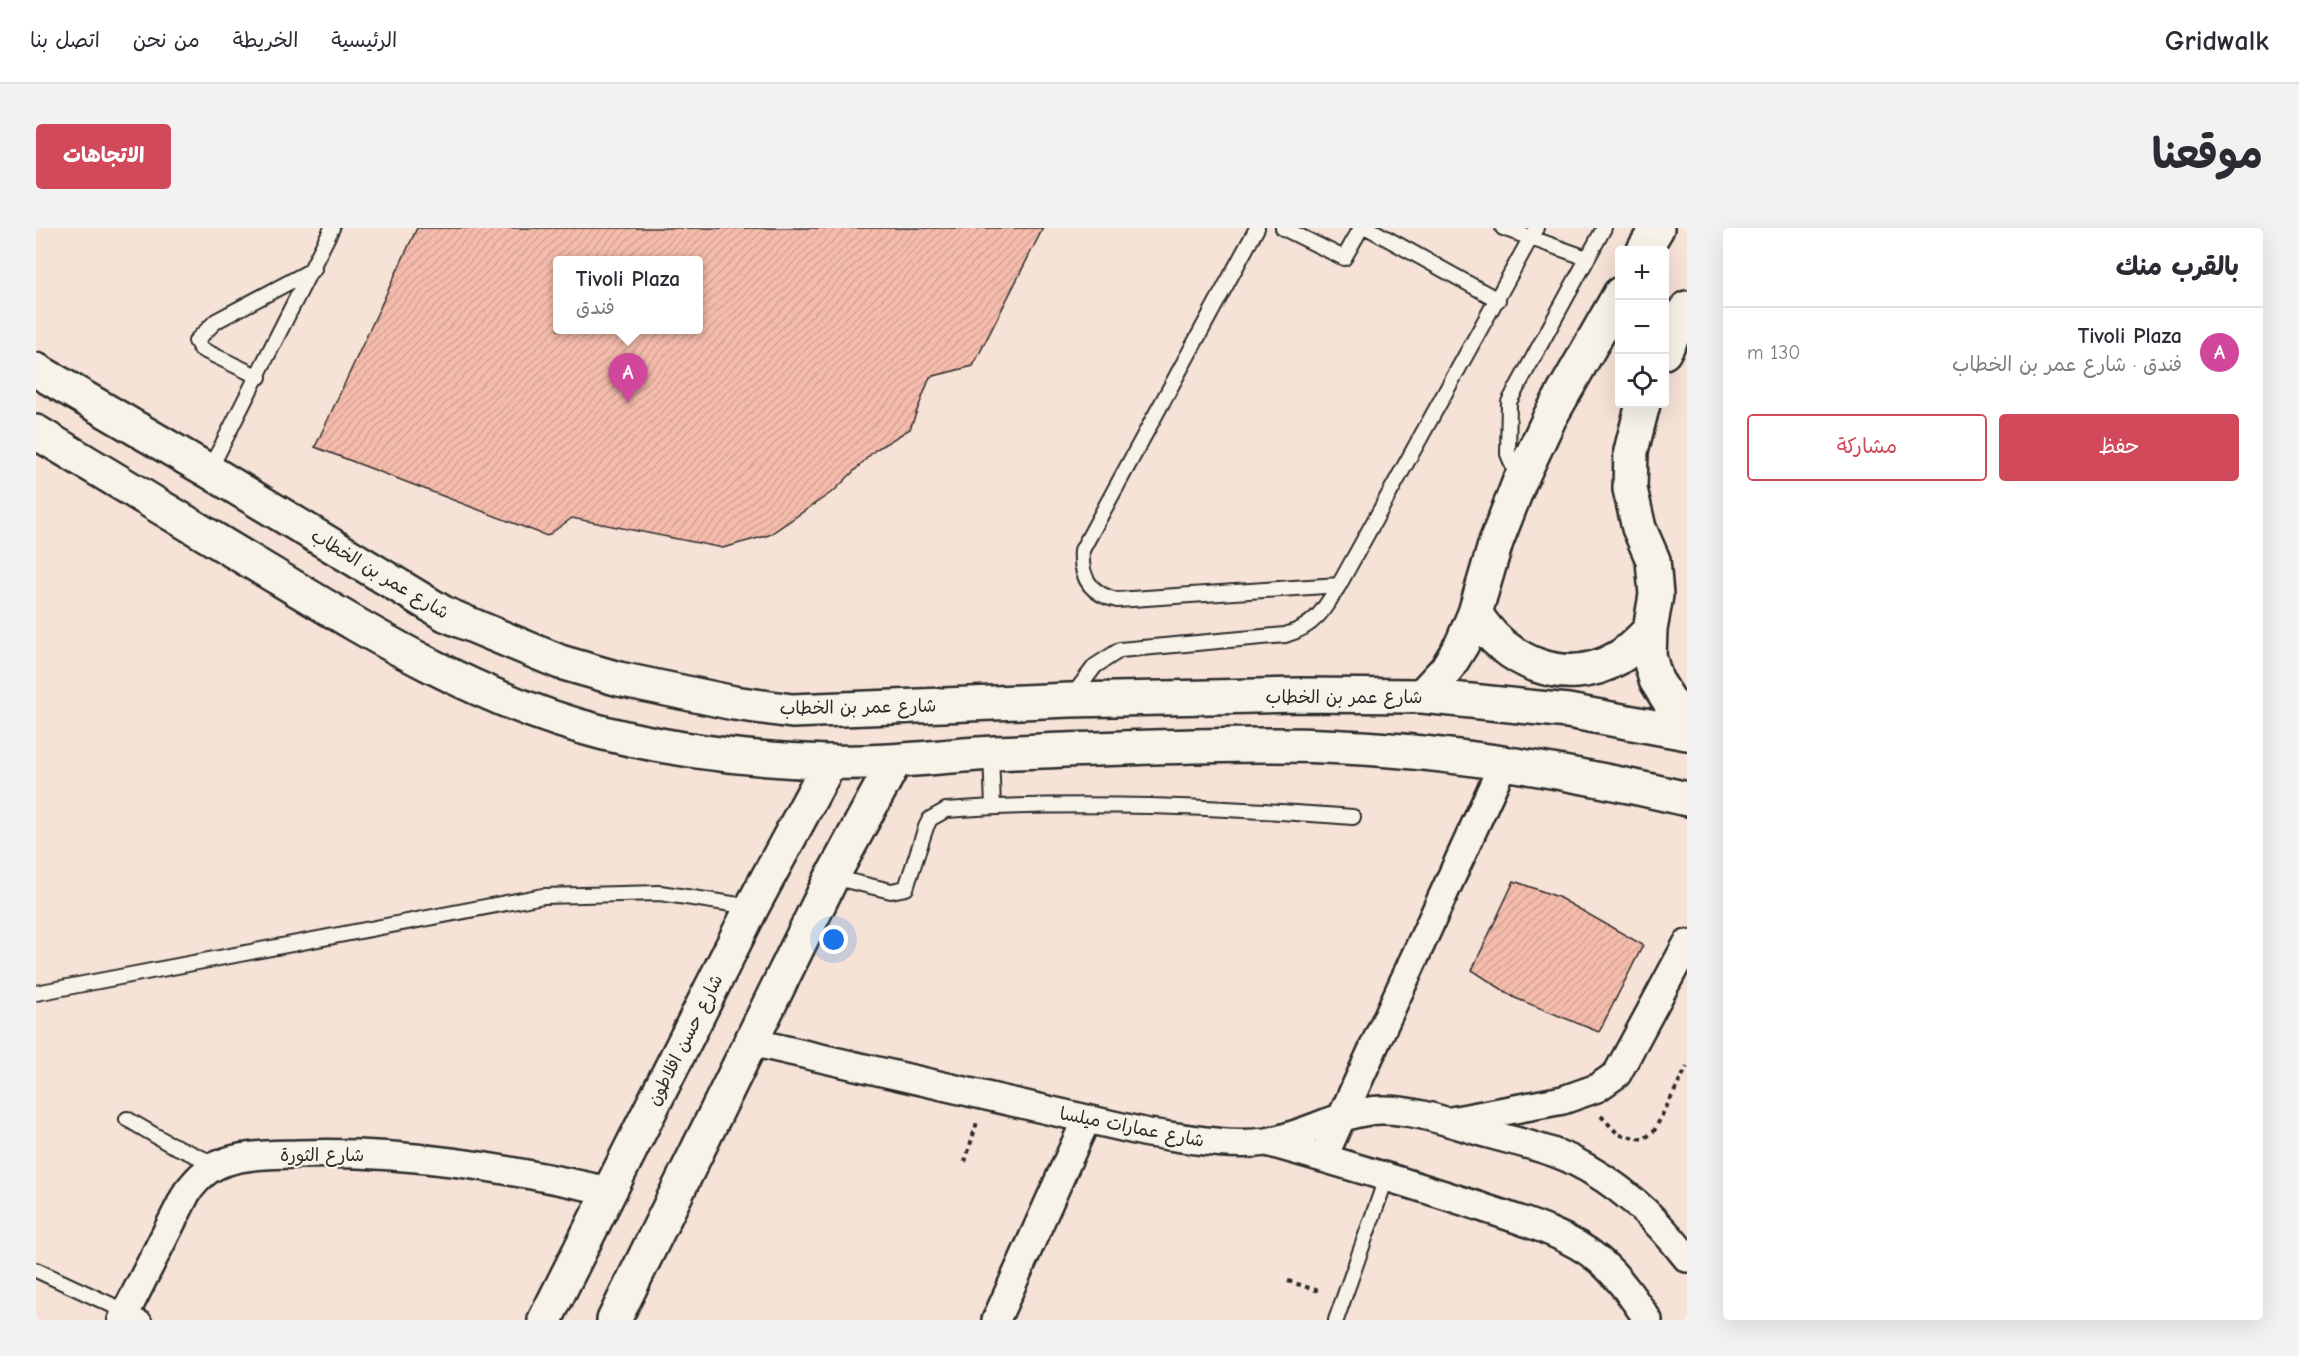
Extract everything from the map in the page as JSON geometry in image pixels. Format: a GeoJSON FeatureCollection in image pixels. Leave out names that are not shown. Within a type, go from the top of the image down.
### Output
{"type":"FeatureCollection","features":[{"type":"Feature","properties":{"kind":"street"},"geometry":{"type":"LineString","coordinates":[[1646,246],[1657,228]]}},
{"type":"Feature","properties":{"kind":"street"},"geometry":{"type":"LineString","coordinates":[[1422,696],[1446,670],[1462,644],[1475,613],[1496,542],[1520,483],[1550,417],[1617,300]]}},
{"type":"Feature","properties":{"kind":"street"},"geometry":{"type":"LineString","coordinates":[[1669,344],[1687,308]]}},
{"type":"Feature","properties":{"kind":"street","name":"شارع عمر بن الخطاب"},"geometry":{"type":"LineString","coordinates":[[36,370],[209,471],[445,614],[531,651],[619,680],[734,703],[792,711],[1070,700],[1300,695],[1422,696],[1568,711],[1687,731]]}},
{"type":"Feature","properties":{"kind":"street"},"geometry":{"type":"LineString","coordinates":[[1642,408],[1631,451],[1630,489],[1640,528],[1653,560],[1656,595],[1650,630],[1649,656],[1656,680],[1687,731]]}},
{"type":"Feature","properties":{"kind":"street"},"geometry":{"type":"LineString","coordinates":[[36,432],[390,646],[461,681],[531,710],[602,732],[687,749],[754,758],[830,762],[895,761],[991,753],[1275,745],[1389,751],[1503,764],[1619,783],[1687,799]]}},
{"type":"Feature","properties":{"kind":"street"},"geometry":{"type":"LineString","coordinates":[[1475,613],[1486,631],[1518,658],[1537,666],[1557,670],[1578,670],[1618,658],[1650,630]]}},
{"type":"Feature","properties":{"kind":"street"},"geometry":{"type":"LineString","coordinates":[[614,1320],[832,877],[895,761]]}},
{"type":"Feature","properties":{"kind":"street","name":"شارع حسن افلاطون"},"geometry":{"type":"LineString","coordinates":[[545,1320],[752,907],[830,762]]}},
{"type":"Feature","properties":{"kind":"street"},"geometry":{"type":"LineString","coordinates":[[1323,1158],[1503,764]]}},
{"type":"Feature","properties":{"kind":"street"},"geometry":{"type":"LineString","coordinates":[[1448,1122],[1580,1094],[1597,1088],[1617,1074],[1687,944]]}},
{"type":"Feature","properties":{"kind":"street","name":"شارع عمارات ميلسا"},"geometry":{"type":"LineString","coordinates":[[751,1042],[1086,1120],[1148,1133],[1212,1142],[1267,1142],[1341,1117],[1381,1110],[1448,1122],[1568,1158],[1604,1178],[1635,1200],[1660,1224],[1687,1258]]}},
{"type":"Feature","properties":{"kind":"street"},"geometry":{"type":"LineString","coordinates":[[996,1320],[1086,1120]]}},
{"type":"Feature","properties":{"kind":"street"},"geometry":{"type":"LineString","coordinates":[[1267,1142],[1387,1176],[1531,1224],[1555,1235],[1598,1259],[1624,1286],[1648,1320]]}},
{"type":"Feature","properties":{"kind":"street","name":"شارع الثورة"},"geometry":{"type":"LineString","coordinates":[[131,1317],[187,1192],[202,1174],[217,1165],[236,1159],[263,1156],[395,1155],[510,1169],[609,1191]]}},
{"type":"Feature","properties":{"kind":"lane"},"geometry":{"type":"LineString","coordinates":[[209,471],[259,377],[332,228]]}},
{"type":"Feature","properties":{"kind":"lane"},"geometry":{"type":"LineString","coordinates":[[1257,228],[1082,550],[1081,564],[1084,577],[1092,589],[1103,597],[1117,600],[1339,585]]}},
{"type":"Feature","properties":{"kind":"lane"},"geometry":{"type":"LineString","coordinates":[[1283,228],[1344,258],[1361,228]]}},
{"type":"Feature","properties":{"kind":"lane"},"geometry":{"type":"LineString","coordinates":[[1368,228],[1498,300]]}},
{"type":"Feature","properties":{"kind":"lane"},"geometry":{"type":"LineString","coordinates":[[1503,228],[1534,232],[1587,258]]}},
{"type":"Feature","properties":{"kind":"lane"},"geometry":{"type":"LineString","coordinates":[[1520,483],[1508,454],[1509,402],[1604,228]]}},
{"type":"Feature","properties":{"kind":"lane"},"geometry":{"type":"LineString","coordinates":[[1070,700],[1095,666],[1120,650],[1292,633],[1319,617],[1339,585],[1534,232]]}},
{"type":"Feature","properties":{"kind":"lane"},"geometry":{"type":"LineString","coordinates":[[259,377],[201,349],[196,341],[216,321],[314,268]]}},
{"type":"Feature","properties":{"kind":"lane"},"geometry":{"type":"LineString","coordinates":[[991,753],[993,807]]}},
{"type":"Feature","properties":{"kind":"lane"},"geometry":{"type":"LineString","coordinates":[[832,877],[899,891],[906,888],[930,819],[946,810],[993,807],[1215,807],[1353,817]]}},
{"type":"Feature","properties":{"kind":"lane"},"geometry":{"type":"LineString","coordinates":[[36,993],[543,896],[660,893],[752,907]]}},
{"type":"Feature","properties":{"kind":"lane"},"geometry":{"type":"LineString","coordinates":[[127,1119],[168,1143],[217,1165]]}},
{"type":"Feature","properties":{"kind":"lane"},"geometry":{"type":"LineString","coordinates":[[1336,1320],[1387,1176]]}},
{"type":"Feature","properties":{"kind":"lane"},"geometry":{"type":"LineString","coordinates":[[36,1270],[131,1317]]}},
{"type":"Feature","properties":{"kind":"path"},"geometry":{"type":"LineString","coordinates":[[1580,1094],[1619,1135],[1644,1139],[1654,1131],[1687,1067]]}},
{"type":"Feature","properties":{"kind":"path"},"geometry":{"type":"LineString","coordinates":[[965,1161],[985,1095]]}},
{"type":"Feature","properties":{"kind":"path"},"geometry":{"type":"LineString","coordinates":[[1288,1281],[1342,1299]]}},
{"type":"Feature","properties":{"kind":"building"},"geometry":{"type":"Polygon","coordinates":[[[417,228],[1043,228],[973,366],[930,377],[910,429],[875,450],[835,490],[769,535],[723,548],[572,518],[547,536],[315,447],[417,228]]]}},
{"type":"Feature","properties":{"kind":"building"},"geometry":{"type":"Polygon","coordinates":[[[1514,881],[1558,897],[1643,945],[1599,1032],[1515,998],[1472,970],[1514,881]]]}},
{"type":"Feature","properties":{"kind":"place","name":"Tivoli Plaza"},"geometry":{"type":"Point","coordinates":[628,403]}}]}
